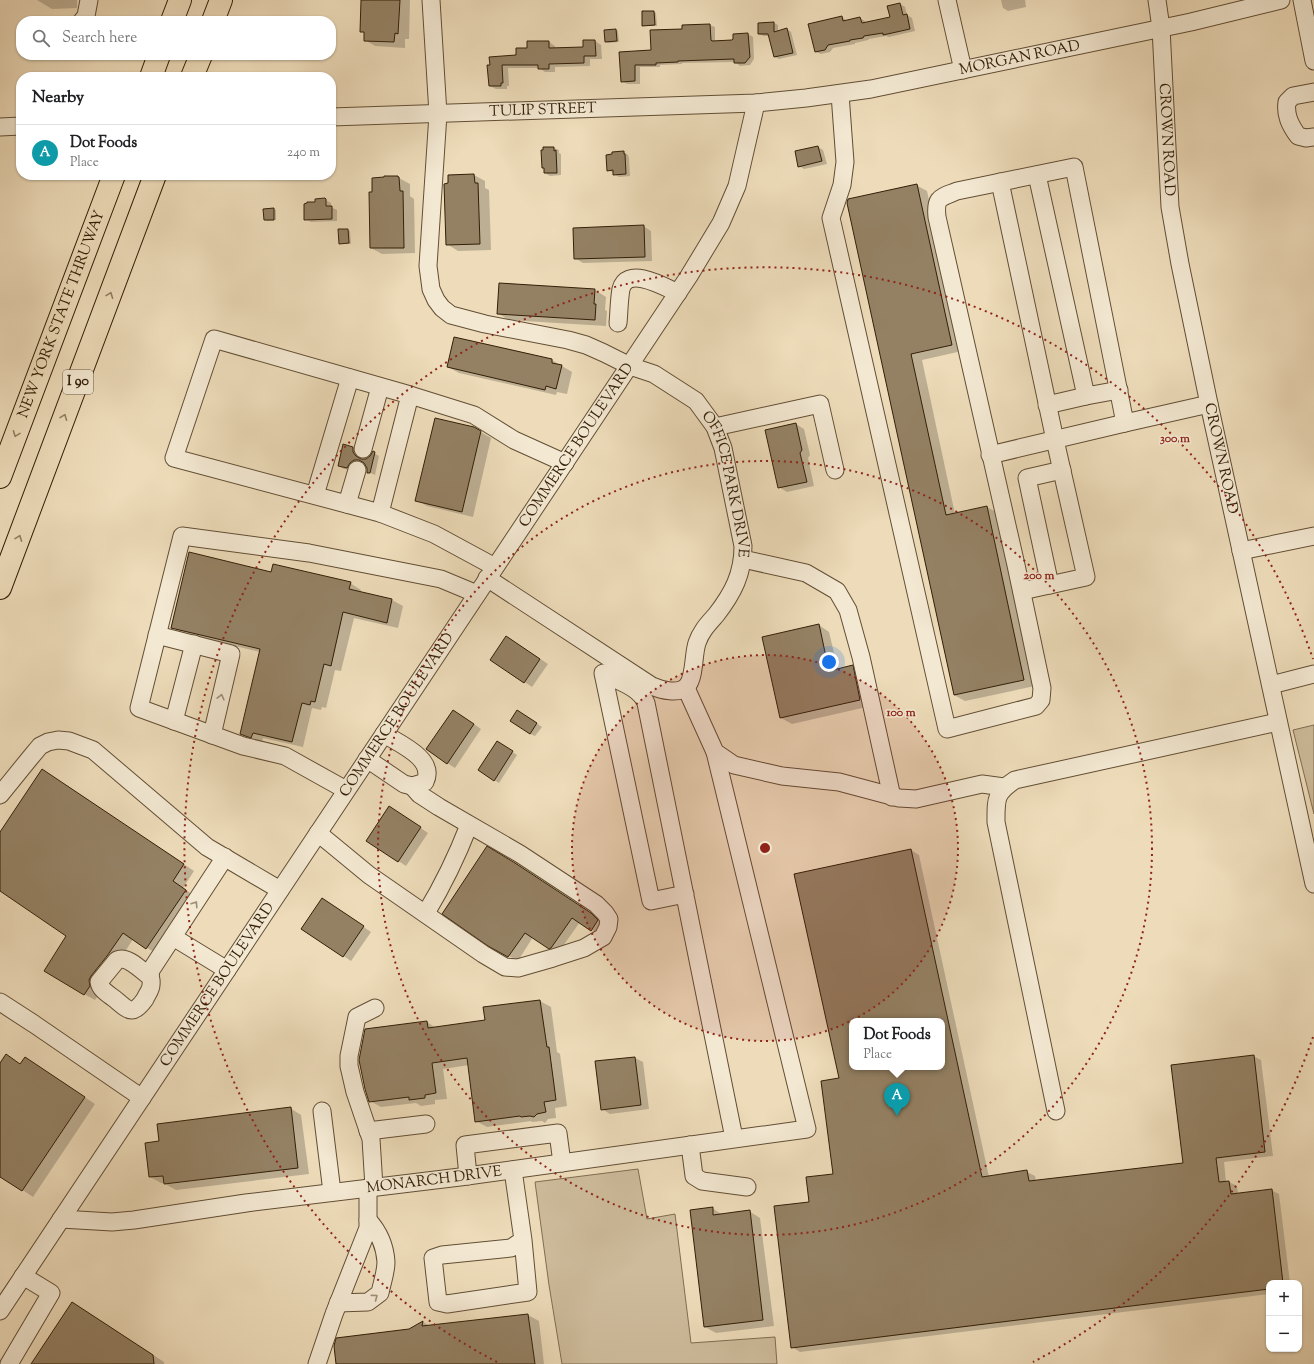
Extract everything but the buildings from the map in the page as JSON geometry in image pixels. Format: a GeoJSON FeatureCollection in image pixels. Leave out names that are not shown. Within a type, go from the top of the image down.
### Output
{"type":"FeatureCollection","features":[{"type":"Feature","properties":{"kind":"highway"},"geometry":{"type":"LineString","coordinates":[[174,16],[180,0]]}},
{"type":"Feature","properties":{"kind":"highway"},"geometry":{"type":"LineString","coordinates":[[215,16],[221,0]]}},
{"type":"Feature","properties":{"kind":"highway"},"geometry":{"type":"LineString","coordinates":[[153,72],[157,60]]}},
{"type":"Feature","properties":{"kind":"highway"},"geometry":{"type":"LineString","coordinates":[[194,72],[199,60]]}},
{"type":"Feature","properties":{"kind":"highway","name":"NEW YORK STATE THRUWAY"},"geometry":{"type":"LineString","coordinates":[[0,476],[112,180]]}},
{"type":"Feature","properties":{"kind":"highway","name":"I 90"},"geometry":{"type":"LineString","coordinates":[[0,588],[153,180]]}},
{"type":"Feature","properties":{"kind":"street"},"geometry":{"type":"LineString","coordinates":[[86,16],[89,0]]}},
{"type":"Feature","properties":{"kind":"street","name":"OFFICE PARK DRIVE"},"geometry":{"type":"LineString","coordinates":[[432,0],[438,114],[428,266],[431,289],[436,300],[442,308],[451,314],[485,324],[568,340],[586,345],[604,352],[630,366],[654,374],[696,401],[715,427],[723,448],[743,546],[743,559],[737,583],[717,614],[704,628],[697,642],[691,679],[686,688]]}},
{"type":"Feature","properties":{"kind":"street"},"geometry":{"type":"LineString","coordinates":[[947,0],[963,70]]}},
{"type":"Feature","properties":{"kind":"street","name":"CROWN ROAD"},"geometry":{"type":"LineString","coordinates":[[1157,0],[1161,28],[1170,207],[1180,264],[1209,404],[1314,884]]}},
{"type":"Feature","properties":{"kind":"street","name":"MORGAN ROAD"},"geometry":{"type":"LineString","coordinates":[[756,103],[840,94],[871,89],[1161,28],[1282,0]]}},
{"type":"Feature","properties":{"kind":"street"},"geometry":{"type":"LineString","coordinates":[[1302,0],[1314,61]]}},
{"type":"Feature","properties":{"kind":"street"},"geometry":{"type":"LineString","coordinates":[[1314,92],[1293,96],[1287,102],[1286,109],[1288,120],[1298,136],[1306,138],[1314,137]]}},
{"type":"Feature","properties":{"kind":"street"},"geometry":{"type":"LineString","coordinates":[[840,94],[845,162],[842,185],[831,218],[947,729],[1036,706],[1042,700],[1042,688],[1022,591],[970,369],[964,335],[937,217],[935,205],[940,198],[957,191],[1074,167],[1125,423]]}},
{"type":"Feature","properties":{"kind":"street","name":"TULIP STREET"},"geometry":{"type":"LineString","coordinates":[[336,117],[756,103]]}},
{"type":"Feature","properties":{"kind":"street","name":"COMMERCE BOULEVARD"},"geometry":{"type":"LineString","coordinates":[[1,1307],[142,1098],[678,293],[721,223],[737,186],[756,103]]}},
{"type":"Feature","properties":{"kind":"street"},"geometry":{"type":"LineString","coordinates":[[0,127],[16,126]]}},
{"type":"Feature","properties":{"kind":"street"},"geometry":{"type":"LineString","coordinates":[[1037,175],[1086,396]]}},
{"type":"Feature","properties":{"kind":"street"},"geometry":{"type":"LineString","coordinates":[[1000,182],[1047,405],[1086,577],[1022,591]]}},
{"type":"Feature","properties":{"kind":"street"},"geometry":{"type":"LineString","coordinates":[[618,323],[621,289],[624,283],[628,280],[638,278],[650,281],[678,293]]}},
{"type":"Feature","properties":{"kind":"street"},"geometry":{"type":"LineString","coordinates":[[565,463],[514,440],[474,415],[410,395],[214,339],[174,458],[380,513],[434,534],[652,686],[666,692],[686,688],[715,752],[734,765],[782,776],[839,782],[899,798],[916,799],[982,784],[1004,788]]}},
{"type":"Feature","properties":{"kind":"street"},"geometry":{"type":"LineString","coordinates":[[315,495],[350,378]]}},
{"type":"Feature","properties":{"kind":"street"},"geometry":{"type":"LineString","coordinates":[[363,449],[380,387]]}},
{"type":"Feature","properties":{"kind":"street"},"geometry":{"type":"LineString","coordinates":[[1047,405],[1119,390]]}},
{"type":"Feature","properties":{"kind":"street"},"geometry":{"type":"LineString","coordinates":[[380,513],[410,395]]}},
{"type":"Feature","properties":{"kind":"street"},"geometry":{"type":"LineString","coordinates":[[715,427],[820,404],[835,470]]}},
{"type":"Feature","properties":{"kind":"street"},"geometry":{"type":"LineString","coordinates":[[990,455],[1209,404]]}},
{"type":"Feature","properties":{"kind":"street"},"geometry":{"type":"LineString","coordinates":[[347,504],[357,470]]}},
{"type":"Feature","properties":{"kind":"street"},"geometry":{"type":"LineString","coordinates":[[1050,585],[1027,478],[1062,470]]}},
{"type":"Feature","properties":{"kind":"street"},"geometry":{"type":"LineString","coordinates":[[346,790],[285,756],[243,746],[139,708],[182,536],[309,553],[441,579],[477,594]]}},
{"type":"Feature","properties":{"kind":"street"},"geometry":{"type":"LineString","coordinates":[[1241,552],[1314,536]]}},
{"type":"Feature","properties":{"kind":"street"},"geometry":{"type":"LineString","coordinates":[[743,559],[806,574],[837,591],[848,610],[861,657],[892,796]]}},
{"type":"Feature","properties":{"kind":"street"},"geometry":{"type":"LineString","coordinates":[[157,635],[231,654],[212,734]]}},
{"type":"Feature","properties":{"kind":"street"},"geometry":{"type":"LineString","coordinates":[[174,721],[194,644]]}},
{"type":"Feature","properties":{"kind":"street"},"geometry":{"type":"LineString","coordinates":[[685,894],[651,901],[603,674],[637,691],[644,697],[646,703],[685,894],[734,1138]]}},
{"type":"Feature","properties":{"kind":"street"},"geometry":{"type":"LineString","coordinates":[[1271,685],[1314,674]]}},
{"type":"Feature","properties":{"kind":"street"},"geometry":{"type":"LineString","coordinates":[[1056,1111],[996,822],[996,800],[1004,788],[1015,780],[1278,722]]}},
{"type":"Feature","properties":{"kind":"street"},"geometry":{"type":"LineString","coordinates":[[367,759],[404,784],[412,786],[424,782],[428,770],[421,758],[384,734]]}},
{"type":"Feature","properties":{"kind":"street"},"geometry":{"type":"LineString","coordinates":[[0,795],[40,746],[48,742],[58,740],[68,741],[93,750],[207,847],[280,890]]}},
{"type":"Feature","properties":{"kind":"street","name":"MONARCH DRIVE"},"geometry":{"type":"LineString","coordinates":[[61,1219],[112,1222],[134,1220],[246,1203],[468,1176],[807,1129],[715,752]]}},
{"type":"Feature","properties":{"kind":"street"},"geometry":{"type":"LineString","coordinates":[[318,833],[369,875],[426,913],[483,954],[505,967],[518,968],[584,948],[603,937],[608,927],[609,919],[596,904],[520,854],[419,794],[412,786]]}},
{"type":"Feature","properties":{"kind":"street"},"geometry":{"type":"LineString","coordinates":[[426,913],[446,879],[458,854],[469,825]]}},
{"type":"Feature","properties":{"kind":"street"},"geometry":{"type":"LineString","coordinates":[[149,976],[151,970],[225,857]]}},
{"type":"Feature","properties":{"kind":"street"},"geometry":{"type":"LineString","coordinates":[[174,937],[227,970]]}},
{"type":"Feature","properties":{"kind":"street"},"geometry":{"type":"LineString","coordinates":[[0,1002],[142,1098]]}},
{"type":"Feature","properties":{"kind":"street"},"geometry":{"type":"LineString","coordinates":[[317,1364],[338,1303],[368,1228],[371,1188],[371,1139],[355,1092],[349,1066],[349,1056],[357,1017],[375,1008]]}},
{"type":"Feature","properties":{"kind":"street"},"geometry":{"type":"LineString","coordinates":[[322,1111],[332,1192]]}},
{"type":"Feature","properties":{"kind":"street"},"geometry":{"type":"LineString","coordinates":[[368,1131],[426,1124]]}},
{"type":"Feature","properties":{"kind":"street"},"geometry":{"type":"LineString","coordinates":[[468,1176],[465,1145],[558,1133],[562,1163]]}},
{"type":"Feature","properties":{"kind":"street"},"geometry":{"type":"LineString","coordinates":[[690,1145],[694,1176],[702,1181],[747,1187]]}},
{"type":"Feature","properties":{"kind":"street"},"geometry":{"type":"LineString","coordinates":[[513,1170],[522,1240],[528,1292],[448,1304],[438,1302],[433,1258],[442,1254],[511,1248],[522,1240]]}},
{"type":"Feature","properties":{"kind":"street"},"geometry":{"type":"LineString","coordinates":[[338,1303],[368,1302],[380,1293],[386,1262],[381,1240],[376,1229],[368,1220]]}},
{"type":"Feature","properties":{"kind":"street"},"geometry":{"type":"LineString","coordinates":[[9,1364],[51,1293],[23,1276]]}},
{"type":"Feature","properties":{"kind":"shaded area"},"geometry":{"type":"Polygon","coordinates":[[[1314,725],[1314,814],[1293,730],[1314,725]]]}},
{"type":"Feature","properties":{"kind":"shaded area"},"geometry":{"type":"Polygon","coordinates":[[[638,1169],[647,1219],[675,1214],[691,1343],[775,1337],[777,1364],[562,1364],[549,1285],[535,1182],[638,1169]]]}},
{"type":"Feature","properties":{"kind":"place","name":"Dot Foods"},"geometry":{"type":"Point","coordinates":[897,1116]}}]}
